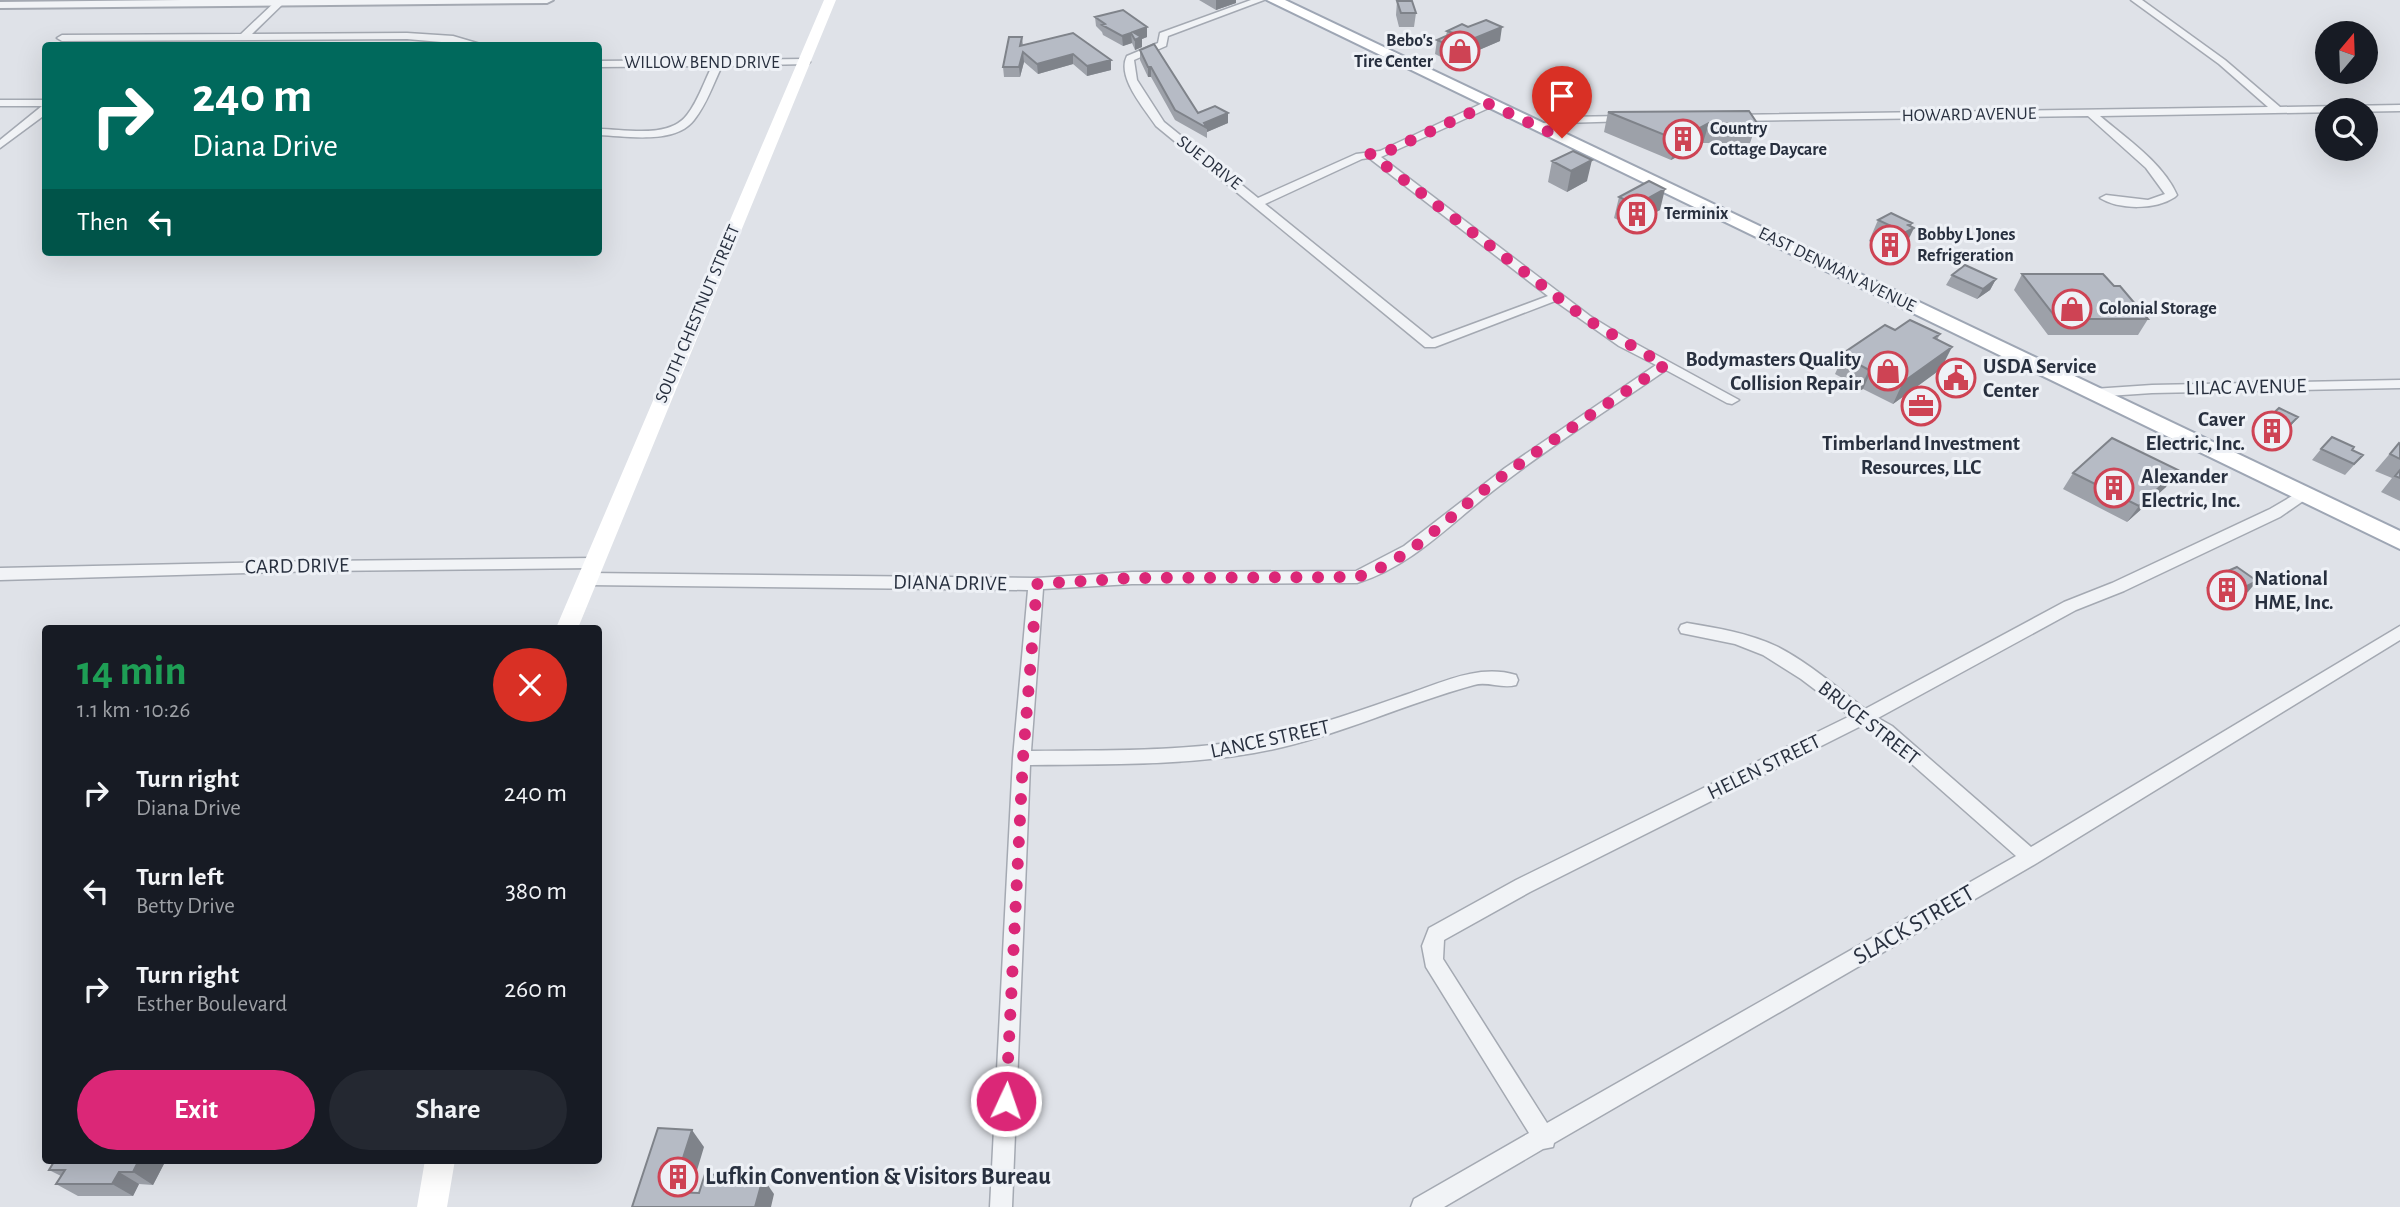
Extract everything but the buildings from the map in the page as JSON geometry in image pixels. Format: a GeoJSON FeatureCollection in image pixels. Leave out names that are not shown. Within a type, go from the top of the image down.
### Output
{"type":"FeatureCollection","features":[{"type":"Feature","properties":{"kind":"main road","name":"SOUTH CHESTNUT STREET"},"geometry":{"type":"LineString","coordinates":[[568,625],[830,0]]}},
{"type":"Feature","properties":{"kind":"main road","name":"EAST DENMAN AVENUE"},"geometry":{"type":"LineString","coordinates":[[1274,0],[2400,541]]}},
{"type":"Feature","properties":{"kind":"main road"},"geometry":{"type":"LineString","coordinates":[[432,1207],[439,1164]]}},
{"type":"Feature","properties":{"kind":"street"},"geometry":{"type":"LineString","coordinates":[[0,5],[547,0]]}},
{"type":"Feature","properties":{"kind":"street","name":"SUE DRIVE"},"geometry":{"type":"LineString","coordinates":[[1259,0],[1163,35],[1163,44],[1130,58],[1128,63],[1132,80],[1160,124],[1430,344],[1555,297]]}},
{"type":"Feature","properties":{"kind":"street"},"geometry":{"type":"LineString","coordinates":[[2136,0],[2222,62],[2279,111]]}},
{"type":"Feature","properties":{"kind":"street"},"geometry":{"type":"LineString","coordinates":[[243,37],[281,1]]}},
{"type":"Feature","properties":{"kind":"street"},"geometry":{"type":"LineString","coordinates":[[62,38],[421,37],[455,42]]}},
{"type":"Feature","properties":{"kind":"street"},"geometry":{"type":"LineString","coordinates":[[126,42],[130,38]]}},
{"type":"Feature","properties":{"kind":"street","name":"WILLOW BEND DRIVE"},"geometry":{"type":"LineString","coordinates":[[602,64],[805,62]]}},
{"type":"Feature","properties":{"kind":"street"},"geometry":{"type":"LineString","coordinates":[[602,132],[663,132],[680,127],[690,118],[718,63]]}},
{"type":"Feature","properties":{"kind":"street"},"geometry":{"type":"LineString","coordinates":[[1259,202],[1370,154],[1382,154],[1483,102]]}},
{"type":"Feature","properties":{"kind":"street"},"geometry":{"type":"LineString","coordinates":[[0,103],[42,103]]}},
{"type":"Feature","properties":{"kind":"street","name":"HOWARD AVENUE"},"geometry":{"type":"LineString","coordinates":[[1721,118],[2400,108]]}},
{"type":"Feature","properties":{"kind":"street"},"geometry":{"type":"LineString","coordinates":[[0,145],[42,111]]}},
{"type":"Feature","properties":{"kind":"street"},"geometry":{"type":"LineString","coordinates":[[2092,114],[2171,188],[2171,195],[2158,201],[2106,198]]}},
{"type":"Feature","properties":{"kind":"street"},"geometry":{"type":"LineString","coordinates":[[1538,127],[1563,120],[1644,119]]}},
{"type":"Feature","properties":{"kind":"street"},"geometry":{"type":"LineString","coordinates":[[1370,154],[1555,297],[1624,343],[1732,400]]}},
{"type":"Feature","properties":{"kind":"street","name":"DIANA DRIVE"},"geometry":{"type":"LineString","coordinates":[[587,579],[1037,584],[1132,578],[1357,577],[1375,572],[1398,558],[1490,486],[1665,365]]}},
{"type":"Feature","properties":{"kind":"street","name":"LILAC AVENUE"},"geometry":{"type":"LineString","coordinates":[[2092,393],[2400,384]]}},
{"type":"Feature","properties":{"kind":"street","name":"HELEN STREET"},"geometry":{"type":"LineString","coordinates":[[1545,1139],[1433,961],[1432,946],[1436,934],[1522,886],[1863,718],[2070,606],[2118,587],[2275,513],[2304,494]]}},
{"type":"Feature","properties":{"kind":"street","name":"CARD DRIVE"},"geometry":{"type":"LineString","coordinates":[[0,574],[238,567],[594,563]]}},
{"type":"Feature","properties":{"kind":"street"},"geometry":{"type":"LineString","coordinates":[[1001,1207],[1023,758],[1037,584]]}},
{"type":"Feature","properties":{"kind":"street","name":"BRUCE STREET"},"geometry":{"type":"LineString","coordinates":[[1687,629],[1747,640],[1780,655],[1863,718],[1886,731],[2030,857]]}},
{"type":"Feature","properties":{"kind":"street","name":"SLACK STREET"},"geometry":{"type":"LineString","coordinates":[[1422,1207],[1545,1139],[2030,857],[2400,632]]}},
{"type":"Feature","properties":{"kind":"street","name":"LANCE STREET"},"geometry":{"type":"LineString","coordinates":[[1023,758],[1157,757],[1255,746],[1328,728],[1477,677],[1510,680]]}},
{"type":"Feature","properties":{"kind":"place","name":"Bebo's Tire Center"},"geometry":{"type":"Point","coordinates":[1460,51]}},
{"type":"Feature","properties":{"kind":"place","name":"Country Cottage Daycare"},"geometry":{"type":"Point","coordinates":[1683,139]}},
{"type":"Feature","properties":{"kind":"place","name":"Terminix"},"geometry":{"type":"Point","coordinates":[1637,214]}},
{"type":"Feature","properties":{"kind":"place","name":"Bobby L Jones Refrigeration"},"geometry":{"type":"Point","coordinates":[1890,245]}},
{"type":"Feature","properties":{"kind":"place","name":"Colonial Storage"},"geometry":{"type":"Point","coordinates":[2072,309]}},
{"type":"Feature","properties":{"kind":"place","name":"Bodymasters Quality Collision Repair"},"geometry":{"type":"Point","coordinates":[1888,371]}},
{"type":"Feature","properties":{"kind":"place","name":"USDA Service Center"},"geometry":{"type":"Point","coordinates":[1956,378]}},
{"type":"Feature","properties":{"kind":"place","name":"Timberland Investment Resources, LLC"},"geometry":{"type":"Point","coordinates":[1921,406]}},
{"type":"Feature","properties":{"kind":"place","name":"Caver Electric, Inc."},"geometry":{"type":"Point","coordinates":[2272,431]}},
{"type":"Feature","properties":{"kind":"place","name":"Alexander Electric, Inc."},"geometry":{"type":"Point","coordinates":[2114,488]}},
{"type":"Feature","properties":{"kind":"place","name":"National HME, Inc."},"geometry":{"type":"Point","coordinates":[2227,590]}},
{"type":"Feature","properties":{"kind":"place","name":"Lufkin Convention & Visitors Bureau"},"geometry":{"type":"Point","coordinates":[678,1177]}},
{"type":"Feature","properties":{"kind":"route"},"geometry":{"type":"LineString","coordinates":[[1006,1101],[1023,758],[1037,584],[1132,578],[1357,577],[1375,572],[1398,558],[1490,486],[1665,365],[1624,343],[1555,297],[1370,154],[1382,154],[1489,104],[1562,138]]}}]}
